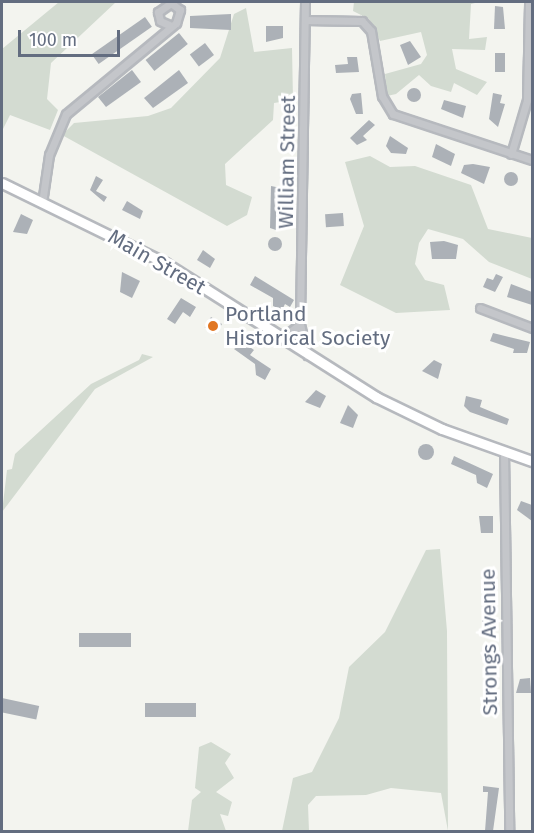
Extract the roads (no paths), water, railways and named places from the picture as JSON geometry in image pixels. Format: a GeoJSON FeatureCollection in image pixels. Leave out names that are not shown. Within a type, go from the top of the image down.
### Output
{"type":"FeatureCollection","features":[{"type":"Feature","properties":{"kind":"main road","name":"Main Street"},"geometry":{"type":"LineString","coordinates":[[2,183],[165,262],[307,356],[405,412],[532,461]]}},
{"type":"Feature","properties":{"kind":"street","name":"William Street"},"geometry":{"type":"LineString","coordinates":[[305,2],[300,324],[307,356]]}},
{"type":"Feature","properties":{"kind":"street"},"geometry":{"type":"LineString","coordinates":[[511,154],[530,100],[529,2]]}},
{"type":"Feature","properties":{"kind":"street"},"geometry":{"type":"LineString","coordinates":[[305,20],[362,21],[371,31],[382,96],[393,114],[532,160]]}},
{"type":"Feature","properties":{"kind":"street"},"geometry":{"type":"LineString","coordinates":[[42,203],[49,155],[66,114],[170,25]]}},
{"type":"Feature","properties":{"kind":"street"},"geometry":{"type":"LineString","coordinates":[[480,308],[532,328]]}},
{"type":"Feature","properties":{"kind":"street"},"geometry":{"type":"LineString","coordinates":[[281,339],[300,324]]}},
{"type":"Feature","properties":{"kind":"street","name":"Strongs Avenue"},"geometry":{"type":"LineString","coordinates":[[504,451],[509,831]]}},
{"type":"Feature","properties":{"kind":"place","name":"Portland Historical Society"},"geometry":{"type":"Point","coordinates":[213,326]}}]}
